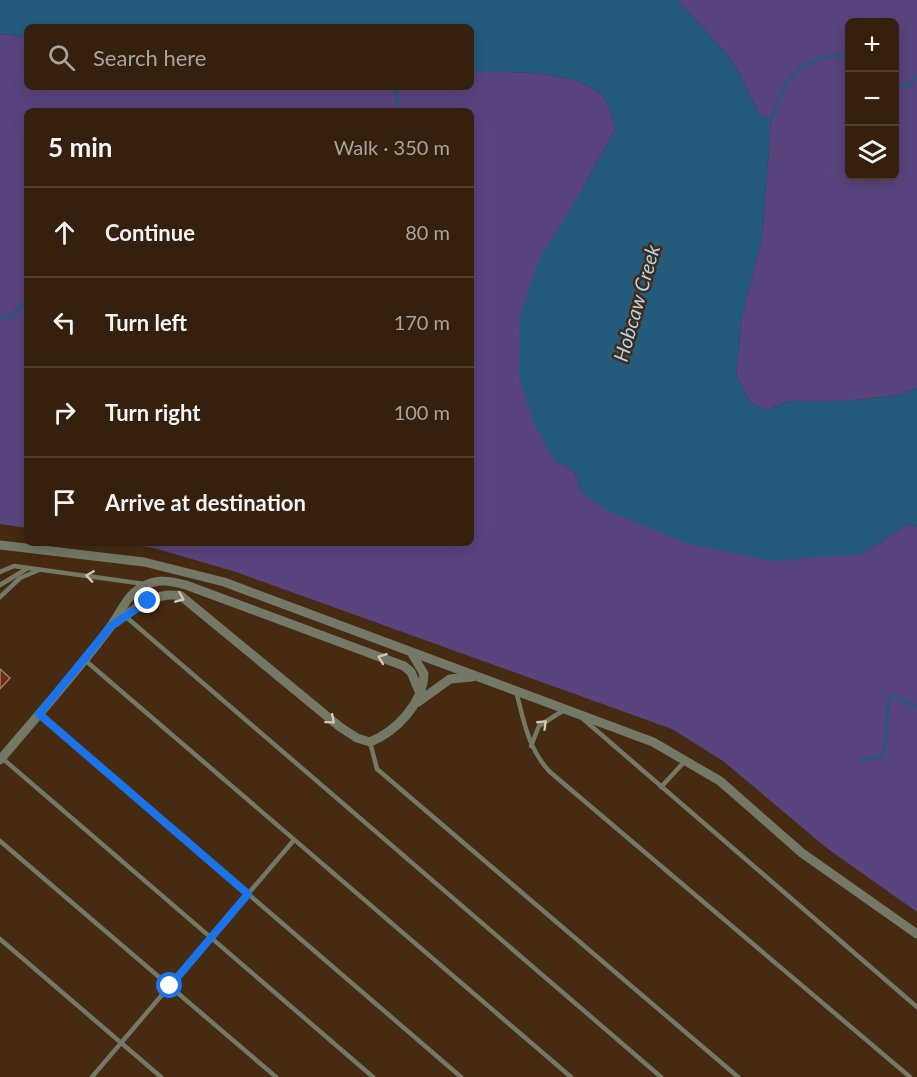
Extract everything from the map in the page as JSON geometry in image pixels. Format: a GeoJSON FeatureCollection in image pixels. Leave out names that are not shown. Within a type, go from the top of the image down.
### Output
{"type":"FeatureCollection","features":[{"type":"Feature","properties":{"kind":"street"},"geometry":{"type":"LineString","coordinates":[[0,545],[144,562],[225,582],[653,742],[720,781],[802,853],[917,934]]}},
{"type":"Feature","properties":{"kind":"street"},"geometry":{"type":"LineString","coordinates":[[1,759],[111,626],[128,599],[140,587],[169,580],[405,666],[411,672],[421,696]]}},
{"type":"Feature","properties":{"kind":"street"},"geometry":{"type":"LineString","coordinates":[[111,626],[148,601],[168,593],[181,596],[340,727],[357,738],[370,742],[389,732],[421,696],[424,674],[411,652]]}},
{"type":"Feature","properties":{"kind":"street"},"geometry":{"type":"LineString","coordinates":[[411,708],[450,679],[477,676]]}},
{"type":"Feature","properties":{"kind":"lane"},"geometry":{"type":"LineString","coordinates":[[0,572],[14,566],[148,584]]}},
{"type":"Feature","properties":{"kind":"lane"},"geometry":{"type":"LineString","coordinates":[[0,585],[28,568]]}},
{"type":"Feature","properties":{"kind":"lane"},"geometry":{"type":"LineString","coordinates":[[0,597],[20,578],[39,570]]}},
{"type":"Feature","properties":{"kind":"lane"},"geometry":{"type":"LineString","coordinates":[[125,616],[661,1077]]}},
{"type":"Feature","properties":{"kind":"lane"},"geometry":{"type":"LineString","coordinates":[[84,659],[571,1077]]}},
{"type":"Feature","properties":{"kind":"lane"},"geometry":{"type":"LineString","coordinates":[[516,691],[531,746],[536,757],[550,772],[910,1077]]}},
{"type":"Feature","properties":{"kind":"lane"},"geometry":{"type":"LineString","coordinates":[[531,746],[540,726],[565,709]]}},
{"type":"Feature","properties":{"kind":"lane"},"geometry":{"type":"LineString","coordinates":[[39,714],[461,1077]]}},
{"type":"Feature","properties":{"kind":"lane"},"geometry":{"type":"LineString","coordinates":[[578,714],[917,1007]]}},
{"type":"Feature","properties":{"kind":"lane"},"geometry":{"type":"LineString","coordinates":[[370,742],[376,769],[738,1077]]}},
{"type":"Feature","properties":{"kind":"lane"},"geometry":{"type":"LineString","coordinates":[[1,759],[373,1077]]}},
{"type":"Feature","properties":{"kind":"lane"},"geometry":{"type":"LineString","coordinates":[[662,788],[686,760]]}},
{"type":"Feature","properties":{"kind":"lane"},"geometry":{"type":"LineString","coordinates":[[92,1077],[294,840]]}},
{"type":"Feature","properties":{"kind":"lane"},"geometry":{"type":"LineString","coordinates":[[0,841],[276,1077]]}},
{"type":"Feature","properties":{"kind":"lane"},"geometry":{"type":"LineString","coordinates":[[0,939],[161,1077]]}},
{"type":"Feature","properties":{"kind":"shaded area"},"geometry":{"type":"Polygon","coordinates":[[[677,0],[917,0],[917,388],[899,395],[845,401],[789,401],[767,410],[751,403],[736,375],[742,316],[762,237],[771,121],[759,113],[732,60],[677,0]]]}},
{"type":"Feature","properties":{"kind":"shaded area"},"geometry":{"type":"Polygon","coordinates":[[[0,34],[24,37],[24,90],[474,90],[474,72],[542,74],[578,82],[593,89],[604,98],[615,129],[583,188],[555,461],[574,471],[582,493],[863,554],[908,524],[917,527],[917,912],[828,849],[723,761],[672,729],[236,572],[142,546],[474,546],[474,108],[24,108],[24,528],[0,524],[0,34]]]}},
{"type":"Feature","properties":{"kind":"water","name":"Hobcaw Creek"},"geometry":{"type":"Polygon","coordinates":[[[0,0],[677,0],[732,60],[759,113],[771,121],[762,237],[742,316],[736,375],[751,403],[767,410],[789,401],[845,401],[899,395],[917,388],[917,527],[908,524],[863,554],[772,561],[689,544],[608,511],[582,493],[574,471],[555,461],[535,426],[519,377],[520,315],[539,259],[583,188],[615,129],[604,98],[593,89],[578,82],[542,74],[474,72],[474,24],[24,24],[24,37],[0,34],[0,0]]]}},
{"type":"Feature","properties":{"kind":"building"},"geometry":{"type":"Polygon","coordinates":[[[0,669],[10,678],[0,689],[0,669]]]}},
{"type":"Feature","properties":{"kind":"waterway"},"geometry":{"type":"LineString","coordinates":[[771,121],[783,90],[802,68],[822,58],[839,55],[845,57]]}},
{"type":"Feature","properties":{"kind":"waterway"},"geometry":{"type":"LineString","coordinates":[[899,85],[909,86],[917,75]]}},
{"type":"Feature","properties":{"kind":"waterway"},"geometry":{"type":"LineString","coordinates":[[396,90],[398,108]]}},
{"type":"Feature","properties":{"kind":"waterway"},"geometry":{"type":"LineString","coordinates":[[0,318],[13,315],[24,303]]}},
{"type":"Feature","properties":{"kind":"waterway"},"geometry":{"type":"LineString","coordinates":[[861,761],[882,756],[886,741],[887,710],[892,695],[917,707]]}},
{"type":"Feature","properties":{"kind":"route"},"geometry":{"type":"LineString","coordinates":[[148,601],[111,626],[39,714],[248,894],[170,986]]}}]}
